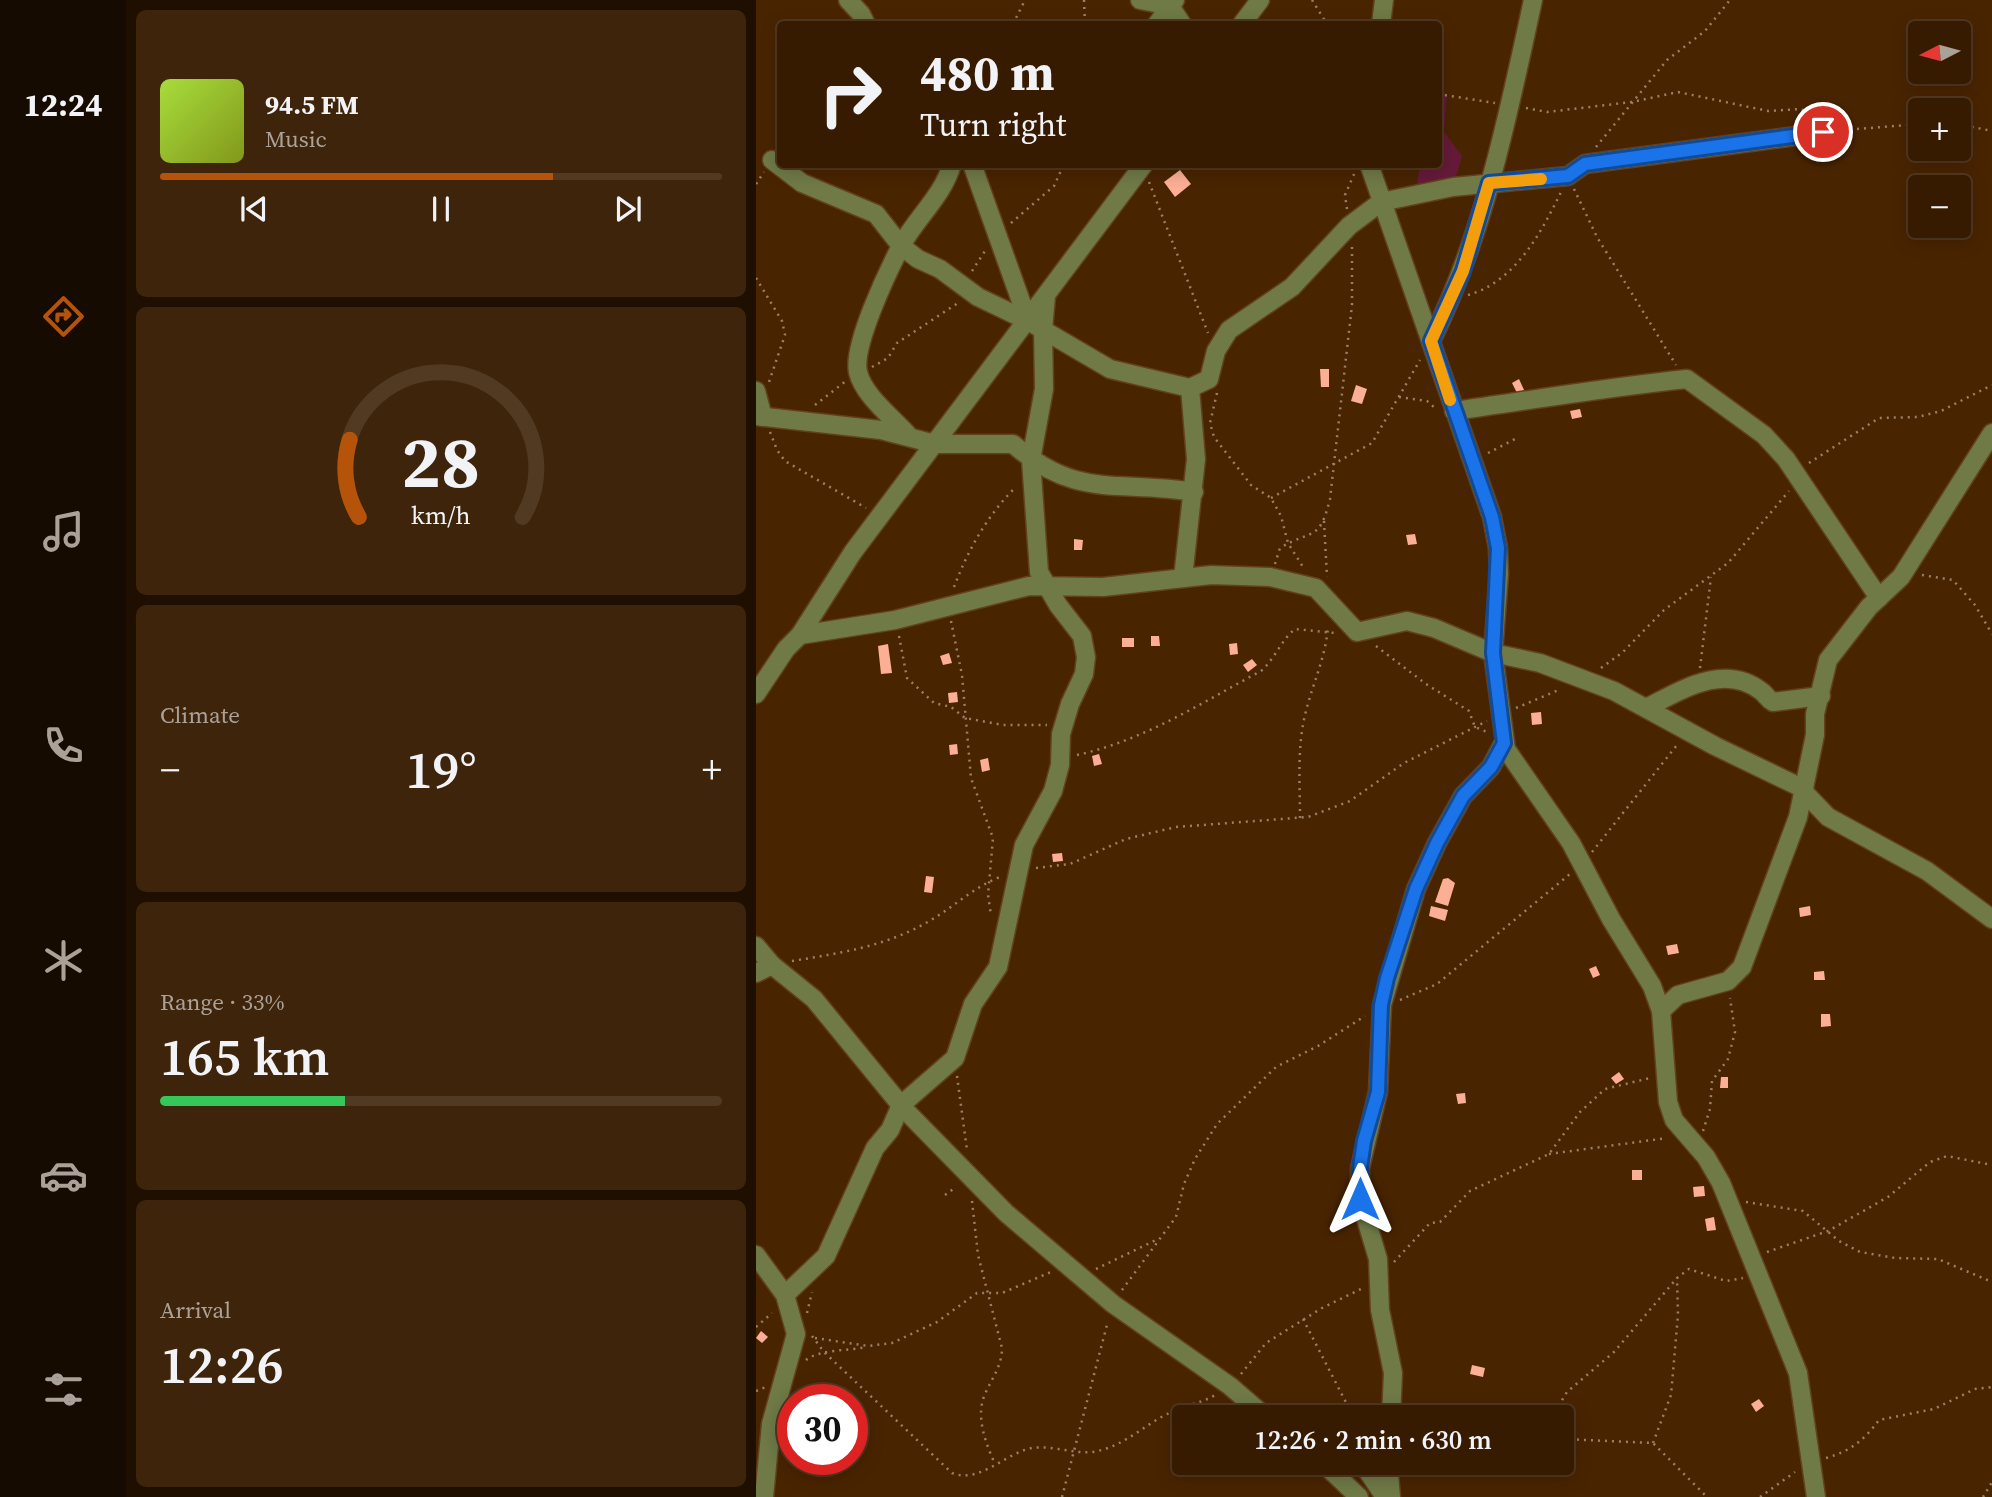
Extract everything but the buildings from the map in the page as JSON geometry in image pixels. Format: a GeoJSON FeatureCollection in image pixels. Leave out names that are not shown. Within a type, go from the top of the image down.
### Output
{"type":"FeatureCollection","features":[{"type":"Feature","properties":{"kind":"street"},"geometry":{"type":"LineString","coordinates":[[848,0],[864,21]]}},
{"type":"Feature","properties":{"kind":"street"},"geometry":{"type":"LineString","coordinates":[[1140,0],[1172,3]]}},
{"type":"Feature","properties":{"kind":"street"},"geometry":{"type":"LineString","coordinates":[[1244,21],[1260,0]]}},
{"type":"Feature","properties":{"kind":"street"},"geometry":{"type":"LineString","coordinates":[[1381,21],[1384,0]]}},
{"type":"Feature","properties":{"kind":"street"},"geometry":{"type":"LineString","coordinates":[[1431,341],[1463,271],[1511,106],[1533,0]]}},
{"type":"Feature","properties":{"kind":"street"},"geometry":{"type":"LineString","coordinates":[[1159,21],[1172,3]]}},
{"type":"Feature","properties":{"kind":"street"},"geometry":{"type":"LineString","coordinates":[[1172,3],[1181,21]]}},
{"type":"Feature","properties":{"kind":"street"},"geometry":{"type":"LineString","coordinates":[[781,168],[802,183],[876,214],[901,246],[918,259],[940,269],[978,297],[1110,369],[1190,388],[1209,379],[1216,351],[1229,330],[1292,287],[1349,226],[1381,202],[1489,183],[1568,176],[1585,164],[1841,130]]}},
{"type":"Feature","properties":{"kind":"street"},"geometry":{"type":"LineString","coordinates":[[908,435],[869,391],[858,374],[858,354],[869,316],[901,246],[948,178],[952,168]]}},
{"type":"Feature","properties":{"kind":"street"},"geometry":{"type":"LineString","coordinates":[[785,1295],[826,1256],[875,1148],[890,1130],[901,1105],[955,1058],[974,1004],[998,967],[1016,870],[1024,845],[1053,791],[1064,725],[1084,674],[1085,645],[1082,636],[1039,572],[1031,460],[1044,389],[1035,326],[973,168]]}},
{"type":"Feature","properties":{"kind":"street"},"geometry":{"type":"LineString","coordinates":[[756,694],[786,649],[800,635],[853,552],[935,444],[1035,326],[1046,296],[1141,168]]}},
{"type":"Feature","properties":{"kind":"street"},"geometry":{"type":"LineString","coordinates":[[1364,168],[1381,202],[1431,341],[1473,462],[1498,548],[1493,653],[1504,740],[1510,756],[1549,810],[1652,986],[1661,1011],[1668,1102],[1674,1120],[1695,1145],[1729,1199],[1798,1373],[1816,1497]]}},
{"type":"Feature","properties":{"kind":"street"},"geometry":{"type":"LineString","coordinates":[[1454,411],[1558,398],[1603,388],[1687,379],[1764,435],[1786,459],[1796,478],[1879,598]]}},
{"type":"Feature","properties":{"kind":"street"},"geometry":{"type":"LineString","coordinates":[[762,387],[760,416],[908,435],[935,444],[1013,444],[1031,460],[1064,478],[1090,485],[1169,488],[1194,492]]}},
{"type":"Feature","properties":{"kind":"street"},"geometry":{"type":"LineString","coordinates":[[1183,578],[1196,459],[1190,388]]}},
{"type":"Feature","properties":{"kind":"street"},"geometry":{"type":"LineString","coordinates":[[1661,1011],[1678,995],[1728,981],[1742,967],[1798,817],[1815,735],[1815,714],[1832,654],[1879,598],[1901,577],[1992,433]]}},
{"type":"Feature","properties":{"kind":"street"},"geometry":{"type":"LineString","coordinates":[[800,635],[895,620],[947,604],[1029,586],[1103,587],[1210,575],[1270,577],[1316,588],[1357,632],[1407,621],[1434,628],[1493,653],[1540,663],[1584,679],[1646,708],[1804,791],[1828,817],[1927,872],[1992,919]]}},
{"type":"Feature","properties":{"kind":"street"},"geometry":{"type":"LineString","coordinates":[[1646,708],[1696,683],[1718,678],[1763,691],[1773,702],[1821,696]]}},
{"type":"Feature","properties":{"kind":"street"},"geometry":{"type":"LineString","coordinates":[[1392,1405],[1394,1373],[1380,1310],[1378,1259],[1360,1199],[1360,1168],[1378,1092],[1381,1005],[1416,889],[1437,843],[1463,796],[1491,767],[1504,740]]}},
{"type":"Feature","properties":{"kind":"street"},"geometry":{"type":"LineString","coordinates":[[756,946],[764,969],[814,999],[901,1105],[968,1177],[1113,1304],[1230,1386],[1252,1405]]}},
{"type":"Feature","properties":{"kind":"street"},"geometry":{"type":"LineString","coordinates":[[756,1255],[785,1295],[799,1330],[780,1381],[766,1448],[764,1497]]}},
{"type":"Feature","properties":{"kind":"street"},"geometry":{"type":"LineString","coordinates":[[1336,1475],[1359,1497]]}},
{"type":"Feature","properties":{"kind":"street"},"geometry":{"type":"LineString","coordinates":[[1370,1475],[1385,1497]]}},
{"type":"Feature","properties":{"kind":"street"},"geometry":{"type":"LineString","coordinates":[[1389,1475],[1391,1497]]}},
{"type":"Feature","properties":{"kind":"path"},"geometry":{"type":"LineString","coordinates":[[1015,21],[1026,0]]}},
{"type":"Feature","properties":{"kind":"path"},"geometry":{"type":"LineString","coordinates":[[1084,0],[1085,21]]}},
{"type":"Feature","properties":{"kind":"path"},"geometry":{"type":"LineString","coordinates":[[1312,0],[1325,21]]}},
{"type":"Feature","properties":{"kind":"path"},"geometry":{"type":"LineString","coordinates":[[1585,164],[1667,60],[1705,30],[1730,0]]}},
{"type":"Feature","properties":{"kind":"path"},"geometry":{"type":"LineString","coordinates":[[1442,95],[1547,112],[1632,102],[1678,92],[1768,111],[1801,109],[1841,130],[1908,125]]}},
{"type":"Feature","properties":{"kind":"path"},"geometry":{"type":"LineString","coordinates":[[1971,127],[1992,131]]}},
{"type":"Feature","properties":{"kind":"path"},"geometry":{"type":"LineString","coordinates":[[1300,818],[1301,747],[1305,715],[1327,633],[1329,600],[1324,521],[1334,463],[1352,305],[1353,261],[1345,195],[1362,168]]}},
{"type":"Feature","properties":{"kind":"path"},"geometry":{"type":"LineString","coordinates":[[1451,300],[1484,290],[1529,251],[1568,176]]}},
{"type":"Feature","properties":{"kind":"path"},"geometry":{"type":"LineString","coordinates":[[1568,176],[1597,237],[1687,379]]}},
{"type":"Feature","properties":{"kind":"path"},"geometry":{"type":"LineString","coordinates":[[756,278],[782,321],[785,335],[762,387]]}},
{"type":"Feature","properties":{"kind":"path"},"geometry":{"type":"LineString","coordinates":[[794,419],[837,390],[852,375],[888,358],[897,343],[953,305],[978,297]]}},
{"type":"Feature","properties":{"kind":"path"},"geometry":{"type":"LineString","coordinates":[[1272,498],[1372,443],[1431,341]]}},
{"type":"Feature","properties":{"kind":"path"},"geometry":{"type":"LineString","coordinates":[[764,969],[882,943],[931,920],[991,880],[1016,870],[1070,864],[1126,839],[1177,827],[1300,818],[1350,801],[1404,763],[1502,714],[1584,679],[1623,652],[1664,610],[1728,563],[1796,478],[1879,418],[1918,417],[1941,411],[1992,385]]}},
{"type":"Feature","properties":{"kind":"path"},"geometry":{"type":"LineString","coordinates":[[760,416],[776,450],[785,461],[881,517]]}},
{"type":"Feature","properties":{"kind":"path"},"geometry":{"type":"LineString","coordinates":[[1473,462],[1517,438]]}},
{"type":"Feature","properties":{"kind":"path"},"geometry":{"type":"LineString","coordinates":[[991,915],[988,895],[993,838],[971,778],[962,675],[947,604],[974,543],[998,505],[1019,485]]}},
{"type":"Feature","properties":{"kind":"path"},"geometry":{"type":"LineString","coordinates":[[1270,577],[1280,548],[1315,534],[1324,521]]}},
{"type":"Feature","properties":{"kind":"path"},"geometry":{"type":"LineString","coordinates":[[1901,577],[1923,575],[1952,580],[1975,605],[1992,634]]}},
{"type":"Feature","properties":{"kind":"path"},"geometry":{"type":"LineString","coordinates":[[1696,683],[1711,577]]}},
{"type":"Feature","properties":{"kind":"path"},"geometry":{"type":"LineString","coordinates":[[895,620],[908,678],[934,703],[951,707],[965,718],[1003,725],[1064,725]]}},
{"type":"Feature","properties":{"kind":"path"},"geometry":{"type":"LineString","coordinates":[[1060,758],[1113,747],[1152,731],[1261,671],[1273,660],[1295,629],[1327,633],[1357,632],[1426,684],[1463,706],[1469,711],[1475,727],[1504,740]]}},
{"type":"Feature","properties":{"kind":"path"},"geometry":{"type":"LineString","coordinates":[[1062,1497],[1113,1304],[1156,1240],[1176,1217],[1184,1184],[1195,1159],[1217,1124],[1276,1067],[1318,1046],[1381,1005],[1437,984],[1582,864],[1632,805],[1688,731]]}},
{"type":"Feature","properties":{"kind":"path"},"geometry":{"type":"LineString","coordinates":[[815,1338],[824,1352],[952,1473],[961,1477],[982,1472],[1034,1448],[1093,1452],[1139,1434],[1168,1413],[1207,1400],[1230,1386],[1266,1343],[1303,1319],[1380,1278],[1430,1223],[1440,1222],[1470,1191],[1549,1154],[1663,1138],[1695,1145],[1700,1140],[1710,1109],[1712,1081],[1728,1059],[1734,1032],[1728,981]]}},
{"type":"Feature","properties":{"kind":"path"},"geometry":{"type":"LineString","coordinates":[[955,1058],[967,1151]]}},
{"type":"Feature","properties":{"kind":"path"},"geometry":{"type":"LineString","coordinates":[[1549,1154],[1580,1112],[1605,1089],[1666,1075]]}},
{"type":"Feature","properties":{"kind":"path"},"geometry":{"type":"LineString","coordinates":[[1559,1405],[1567,1392],[1614,1352],[1677,1278],[1689,1269],[1726,1281],[1828,1231],[1888,1196],[1930,1162],[1947,1156],[1992,1166]]}},
{"type":"Feature","properties":{"kind":"path"},"geometry":{"type":"LineString","coordinates":[[968,1177],[978,1255],[1002,1348],[1002,1361],[983,1398],[983,1436],[995,1464]]}},
{"type":"Feature","properties":{"kind":"path"},"geometry":{"type":"LineString","coordinates":[[1729,1199],[1802,1211],[1860,1252],[1895,1258],[1938,1259],[1992,1282]]}},
{"type":"Feature","properties":{"kind":"path"},"geometry":{"type":"LineString","coordinates":[[802,1364],[813,1355],[824,1352],[842,1353],[892,1343],[937,1322],[966,1299],[988,1291],[1002,1293],[1049,1272],[1094,1270],[1156,1240]]}},
{"type":"Feature","properties":{"kind":"path"},"geometry":{"type":"LineString","coordinates":[[1653,1443],[1671,1395],[1678,1315],[1677,1278]]}},
{"type":"Feature","properties":{"kind":"path"},"geometry":{"type":"LineString","coordinates":[[813,1287],[799,1330],[815,1338],[868,1346]]}},
{"type":"Feature","properties":{"kind":"path"},"geometry":{"type":"LineString","coordinates":[[1303,1319],[1347,1405]]}},
{"type":"Feature","properties":{"kind":"path"},"geometry":{"type":"LineString","coordinates":[[756,1391],[780,1381]]}},
{"type":"Feature","properties":{"kind":"path"},"geometry":{"type":"LineString","coordinates":[[1759,1497],[1812,1462],[1844,1453],[1863,1441],[1879,1420],[1934,1409],[1975,1390],[1992,1387]]}},
{"type":"Feature","properties":{"kind":"path"},"geometry":{"type":"LineString","coordinates":[[1574,1439],[1653,1443],[1707,1497]]}},
{"type":"Feature","properties":{"kind":"path"},"geometry":{"type":"LineString","coordinates":[[1983,1497],[1992,1482]]}},
{"type":"Feature","properties":{"kind":"shaded area"},"geometry":{"type":"Polygon","coordinates":[[[1442,94],[1447,95],[1444,132],[1462,156],[1453,187],[1415,195],[1420,168],[1442,168],[1442,94]]]}},
{"type":"Feature","properties":{"kind":"slow traffic"},"geometry":{"type":"LineString","coordinates":[[1450,400],[1431,341],[1463,271],[1489,183],[1541,179]]}},
{"type":"Feature","properties":{"kind":"route"},"geometry":{"type":"LineString","coordinates":[[1360,1199],[1360,1168],[1364,1141],[1378,1092],[1382,1052],[1381,1005],[1387,978],[1416,889],[1437,843],[1463,796],[1491,767],[1504,743],[1493,653],[1499,573],[1498,548],[1492,517],[1431,341],[1463,271],[1489,183],[1568,176],[1585,164],[1632,160],[1694,148],[1823,132]]}}]}
